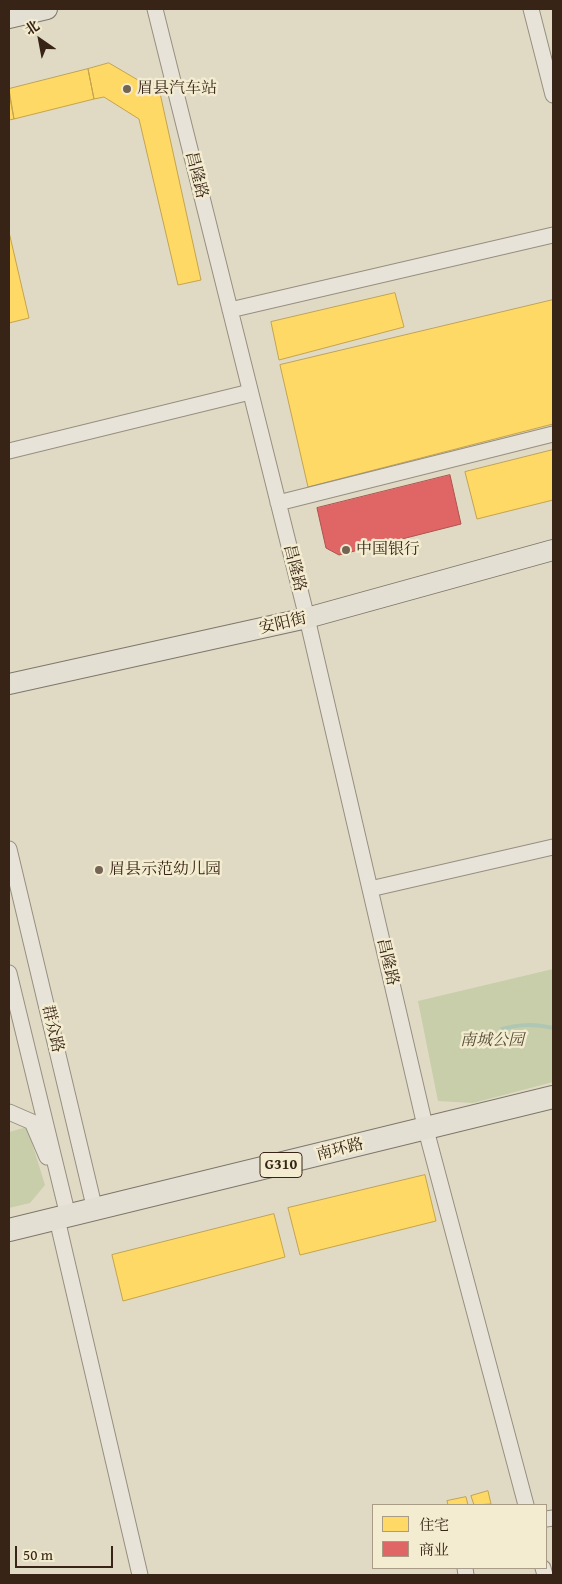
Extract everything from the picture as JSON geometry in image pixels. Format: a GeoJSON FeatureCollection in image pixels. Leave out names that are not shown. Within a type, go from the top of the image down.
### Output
{"type":"FeatureCollection","features":[{"type":"Feature","properties":{"kind":"highway","name":"南环路"},"geometry":{"type":"LineString","coordinates":[[9,1230],[426,1130],[553,1097]]}},
{"type":"Feature","properties":{"kind":"main road"},"geometry":{"type":"LineString","coordinates":[[9,18],[47,9]]}},
{"type":"Feature","properties":{"kind":"main road","name":"安阳街"},"geometry":{"type":"LineString","coordinates":[[9,684],[307,618],[553,550]]}},
{"type":"Feature","properties":{"kind":"street","name":"昌隆路"},"geometry":{"type":"LineString","coordinates":[[155,9],[307,618],[426,1130],[526,1504]]}},
{"type":"Feature","properties":{"kind":"street"},"geometry":{"type":"LineString","coordinates":[[532,9],[553,96]]}},
{"type":"Feature","properties":{"kind":"street"},"geometry":{"type":"LineString","coordinates":[[230,310],[553,235]]}},
{"type":"Feature","properties":{"kind":"street"},"geometry":{"type":"LineString","coordinates":[[9,450],[250,392]]}},
{"type":"Feature","properties":{"kind":"street"},"geometry":{"type":"LineString","coordinates":[[278,503],[553,434]]}},
{"type":"Feature","properties":{"kind":"street"},"geometry":{"type":"LineString","coordinates":[[370,889],[553,848]]}},
{"type":"Feature","properties":{"kind":"street","name":"群众路"},"geometry":{"type":"LineString","coordinates":[[9,849],[95,1210]]}},
{"type":"Feature","properties":{"kind":"street","name":"群众路"},"geometry":{"type":"LineString","coordinates":[[9,973],[59,1175],[62,1218],[140,1575]]}},
{"type":"Feature","properties":{"kind":"street"},"geometry":{"type":"LineString","coordinates":[[9,1112],[32,1122],[53,1171],[59,1175]]}},
{"type":"Feature","properties":{"kind":"green space","name":"南城公园"},"geometry":{"type":"Polygon","coordinates":[[[553,969],[553,1082],[473,1103],[438,1101],[418,1001],[553,969]]]}},
{"type":"Feature","properties":{"kind":"green space"},"geometry":{"type":"Polygon","coordinates":[[[27,1127],[45,1185],[30,1203],[9,1208],[9,1132],[27,1127]]]}},
{"type":"Feature","properties":{"kind":"building: 住宅"},"geometry":{"type":"Polygon","coordinates":[[[109,63],[160,93],[201,280],[178,285],[139,119],[104,97],[94,99],[88,69],[109,63]]]}},
{"type":"Feature","properties":{"kind":"building: 住宅"},"geometry":{"type":"Polygon","coordinates":[[[88,69],[94,99],[14,119],[9,89],[88,69]]]}},
{"type":"Feature","properties":{"kind":"building: 住宅"},"geometry":{"type":"Polygon","coordinates":[[[9,93],[14,119],[9,120],[9,93]]]}},
{"type":"Feature","properties":{"kind":"building: 住宅"},"geometry":{"type":"Polygon","coordinates":[[[9,232],[29,318],[9,323],[9,232]]]}},
{"type":"Feature","properties":{"kind":"building: 住宅"},"geometry":{"type":"Polygon","coordinates":[[[395,293],[404,327],[279,360],[271,322],[395,293]]]}},
{"type":"Feature","properties":{"kind":"building: 住宅"},"geometry":{"type":"Polygon","coordinates":[[[553,300],[553,424],[308,487],[280,365],[553,300]]]}},
{"type":"Feature","properties":{"kind":"building: 住宅"},"geometry":{"type":"Polygon","coordinates":[[[553,450],[553,500],[477,519],[465,472],[553,450]]]}},
{"type":"Feature","properties":{"kind":"building: 住宅"},"geometry":{"type":"Polygon","coordinates":[[[425,1175],[436,1221],[300,1255],[288,1208],[425,1175]]]}},
{"type":"Feature","properties":{"kind":"building: 住宅"},"geometry":{"type":"Polygon","coordinates":[[[274,1214],[285,1257],[123,1301],[112,1255],[274,1214]]]}},
{"type":"Feature","properties":{"kind":"building: 住宅"},"geometry":{"type":"Polygon","coordinates":[[[488,1491],[491,1504],[474,1504],[471,1496],[488,1491]]]}},
{"type":"Feature","properties":{"kind":"building: 住宅"},"geometry":{"type":"Polygon","coordinates":[[[466,1497],[468,1504],[448,1504],[447,1501],[466,1497]]]}},
{"type":"Feature","properties":{"kind":"building: 商业"},"geometry":{"type":"Polygon","coordinates":[[[450,475],[461,524],[339,555],[326,548],[317,508],[450,475]]]}},
{"type":"Feature","properties":{"kind":"waterway"},"geometry":{"type":"LineString","coordinates":[[502,1029],[528,1025],[553,1028]]}},
{"type":"Feature","properties":{"kind":"place","name":"眉县汽车站"},"geometry":{"type":"Point","coordinates":[127,89]}},
{"type":"Feature","properties":{"kind":"place","name":"中国银行"},"geometry":{"type":"Point","coordinates":[346,550]}},
{"type":"Feature","properties":{"kind":"place","name":"眉县示范幼儿园"},"geometry":{"type":"Point","coordinates":[99,870]}}]}
